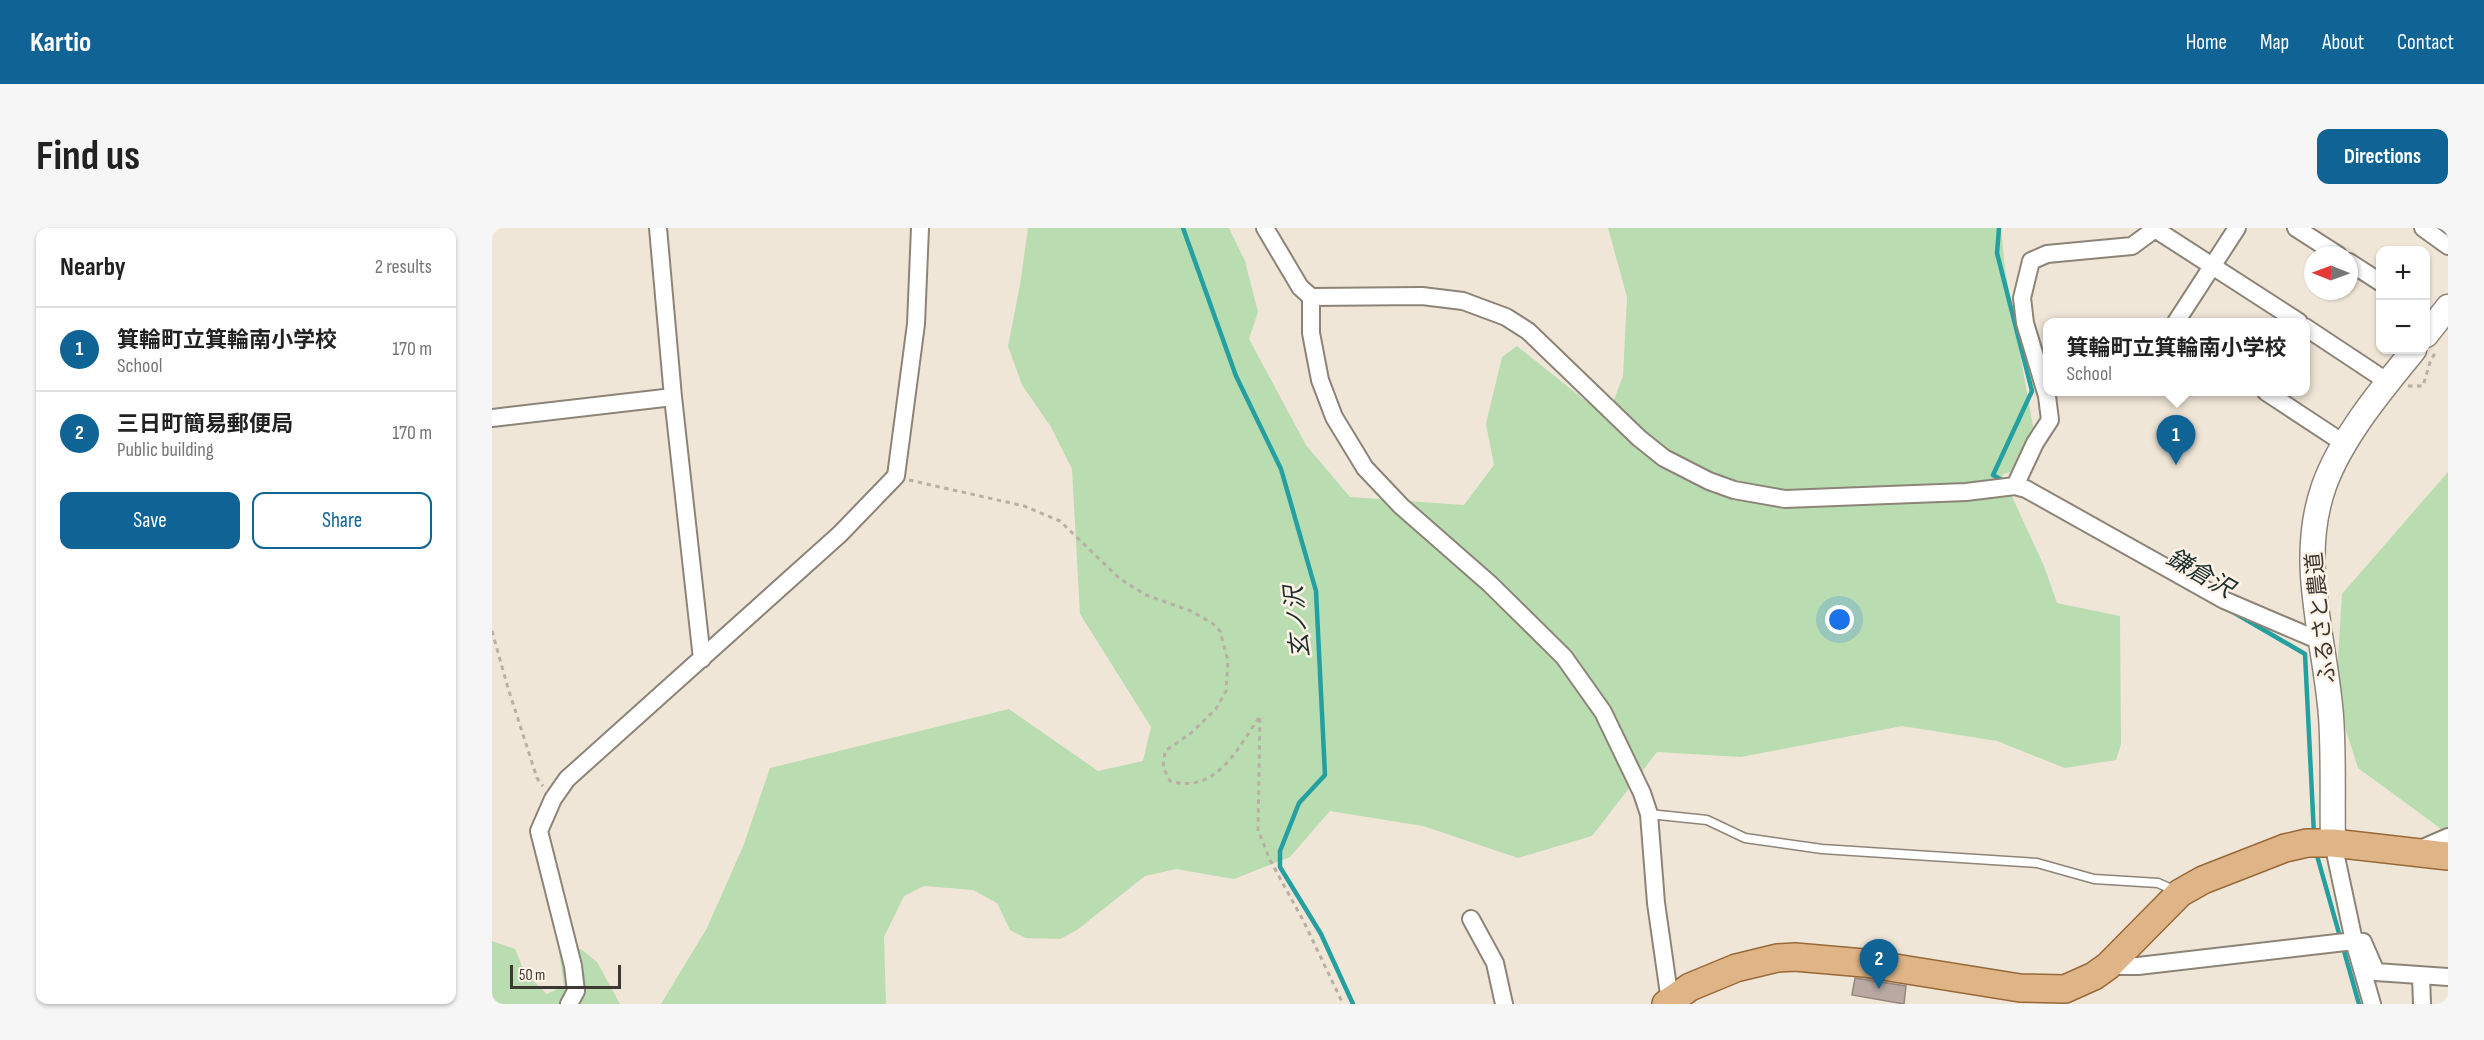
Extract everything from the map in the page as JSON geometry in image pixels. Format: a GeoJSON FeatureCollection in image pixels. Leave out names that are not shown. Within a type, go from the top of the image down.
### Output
{"type":"FeatureCollection","features":[{"type":"Feature","properties":{"kind":"main road"},"geometry":{"type":"LineString","coordinates":[[1668,1002],[1690,987],[1736,968],[1777,958],[1795,957],[1864,963],[2044,990],[2065,989],[2094,976],[2108,966],[2180,893],[2203,880],[2285,848],[2307,843],[2333,843],[2448,856]]}},
{"type":"Feature","properties":{"kind":"street"},"geometry":{"type":"LineString","coordinates":[[658,228],[673,397],[702,659]]}},
{"type":"Feature","properties":{"kind":"street"},"geometry":{"type":"LineString","coordinates":[[569,1004],[576,991],[573,966],[539,831],[553,799],[567,779],[840,534],[896,477],[916,324],[920,228]]}},
{"type":"Feature","properties":{"kind":"street"},"geometry":{"type":"LineString","coordinates":[[1265,228],[1300,287],[1311,297],[1422,296],[1463,301],[1506,317],[1528,331],[1639,438],[1664,458],[1709,481],[1734,489],[1785,499],[1966,492],[2015,486],[2026,489],[2224,600],[2320,641]]}},
{"type":"Feature","properties":{"kind":"street"},"geometry":{"type":"LineString","coordinates":[[2179,318],[2237,228]]}},
{"type":"Feature","properties":{"kind":"street"},"geometry":{"type":"LineString","coordinates":[[2296,228],[2324,246]]}},
{"type":"Feature","properties":{"kind":"street"},"geometry":{"type":"LineString","coordinates":[[2423,228],[2448,246]]}},
{"type":"Feature","properties":{"kind":"street"},"geometry":{"type":"LineString","coordinates":[[2043,383],[2025,323],[2022,298],[2031,261],[2047,254],[2132,246],[2155,229],[2293,318]]}},
{"type":"Feature","properties":{"kind":"street"},"geometry":{"type":"LineString","coordinates":[[2358,268],[2376,279]]}},
{"type":"Feature","properties":{"kind":"street"},"geometry":{"type":"LineString","coordinates":[[1311,297],[1311,333],[1320,380],[1334,417],[1365,468],[1401,506],[1490,584],[1564,657],[1604,712],[1642,793],[1649,814],[1656,903],[1668,1002]]}},
{"type":"Feature","properties":{"kind":"street"},"geometry":{"type":"LineString","coordinates":[[2310,330],[2388,382]]}},
{"type":"Feature","properties":{"kind":"street","name":"ふるさと農道"},"geometry":{"type":"LineString","coordinates":[[2333,843],[2331,715],[2313,589],[2312,533],[2324,485],[2345,444],[2388,382],[2411,354]]}},
{"type":"Feature","properties":{"kind":"street"},"geometry":{"type":"LineString","coordinates":[[2015,486],[2050,420],[2047,396]]}},
{"type":"Feature","properties":{"kind":"street"},"geometry":{"type":"LineString","coordinates":[[2272,396],[2345,444]]}},
{"type":"Feature","properties":{"kind":"street"},"geometry":{"type":"LineString","coordinates":[[492,418],[673,397]]}},
{"type":"Feature","properties":{"kind":"street"},"geometry":{"type":"LineString","coordinates":[[2414,852],[2448,837]]}},
{"type":"Feature","properties":{"kind":"street"},"geometry":{"type":"LineString","coordinates":[[2333,843],[2354,941],[2372,1004]]}},
{"type":"Feature","properties":{"kind":"street"},"geometry":{"type":"LineString","coordinates":[[1471,919],[1495,963],[1504,1004]]}},
{"type":"Feature","properties":{"kind":"street"},"geometry":{"type":"LineString","coordinates":[[2108,966],[2138,966],[2354,941],[2363,942],[2376,972],[2448,977]]}},
{"type":"Feature","properties":{"kind":"street"},"geometry":{"type":"LineString","coordinates":[[2421,976],[2422,1004]]}},
{"type":"Feature","properties":{"kind":"lane"},"geometry":{"type":"LineString","coordinates":[[1649,814],[1707,820],[1745,838],[1822,849],[2037,863],[2094,879],[2158,883],[2180,893]]}},
{"type":"Feature","properties":{"kind":"path"},"geometry":{"type":"LineString","coordinates":[[896,477],[1024,506],[1060,521],[1120,579],[1146,595],[1191,611],[1212,622],[1220,631],[1228,661],[1226,691],[1216,709],[1191,732],[1165,751],[1163,767],[1170,781],[1184,785],[1198,784],[1209,779],[1229,761],[1260,716],[1258,830],[1270,860],[1304,922],[1342,1004]]}},
{"type":"Feature","properties":{"kind":"path"},"geometry":{"type":"LineString","coordinates":[[492,631],[537,778],[553,799]]}},
{"type":"Feature","properties":{"kind":"green space"},"geometry":{"type":"Polygon","coordinates":[[[1028,228],[1229,228],[1245,261],[1258,312],[1249,339],[1306,445],[1350,497],[1464,505],[1494,465],[1486,424],[1502,357],[1517,346],[1607,418],[1623,376],[1627,297],[1608,228],[2001,228],[2005,269],[2039,460],[2002,475],[2044,566],[2057,603],[2120,616],[2121,744],[2116,760],[2065,768],[1997,741],[1902,726],[1741,757],[1657,752],[1592,836],[1518,858],[1423,826],[1330,811],[1290,857],[1234,879],[1176,869],[1145,876],[1077,930],[1060,939],[1026,938],[1010,930],[997,903],[973,890],[924,886],[904,896],[884,937],[886,1004],[661,1004],[707,928],[744,844],[770,768],[1009,709],[1098,771],[1143,761],[1151,727],[1080,614],[1072,469],[1051,427],[1022,385],[1008,346],[1028,228]]]}},
{"type":"Feature","properties":{"kind":"green space"},"geometry":{"type":"Polygon","coordinates":[[[2448,472],[2448,834],[2358,768],[2343,721],[2337,673],[2342,594],[2448,472]]]}},
{"type":"Feature","properties":{"kind":"green space"},"geometry":{"type":"Polygon","coordinates":[[[492,941],[515,949],[525,973],[547,994],[564,986],[559,952],[581,949],[597,962],[620,1004],[492,1004],[492,941]]]}},
{"type":"Feature","properties":{"kind":"building"},"geometry":{"type":"Polygon","coordinates":[[[1855,978],[1906,986],[1904,1004],[1852,995],[1855,978]]]}},
{"type":"Feature","properties":{"kind":"waterway","name":"玄ノ沢"},"geometry":{"type":"LineString","coordinates":[[1183,228],[1236,376],[1281,469],[1316,591],[1325,775],[1299,803],[1280,851],[1280,867],[1321,934],[1353,1004]]}},
{"type":"Feature","properties":{"kind":"waterway","name":"鎌倉沢"},"geometry":{"type":"LineString","coordinates":[[1999,228],[1997,253],[2032,391],[1993,475],[2005,482]]}},
{"type":"Feature","properties":{"kind":"waterway","name":"鎌倉沢"},"geometry":{"type":"LineString","coordinates":[[2231,611],[2305,654],[2314,835]]}},
{"type":"Feature","properties":{"kind":"waterway","name":"鎌倉沢"},"geometry":{"type":"LineString","coordinates":[[2316,852],[2359,1004]]}},
{"type":"Feature","properties":{"kind":"place","name":"箕輪町立箕輪南小学校"},"geometry":{"type":"Point","coordinates":[2176,465]}},
{"type":"Feature","properties":{"kind":"place","name":"三日町簡易郵便局"},"geometry":{"type":"Point","coordinates":[1879,989]}}]}
